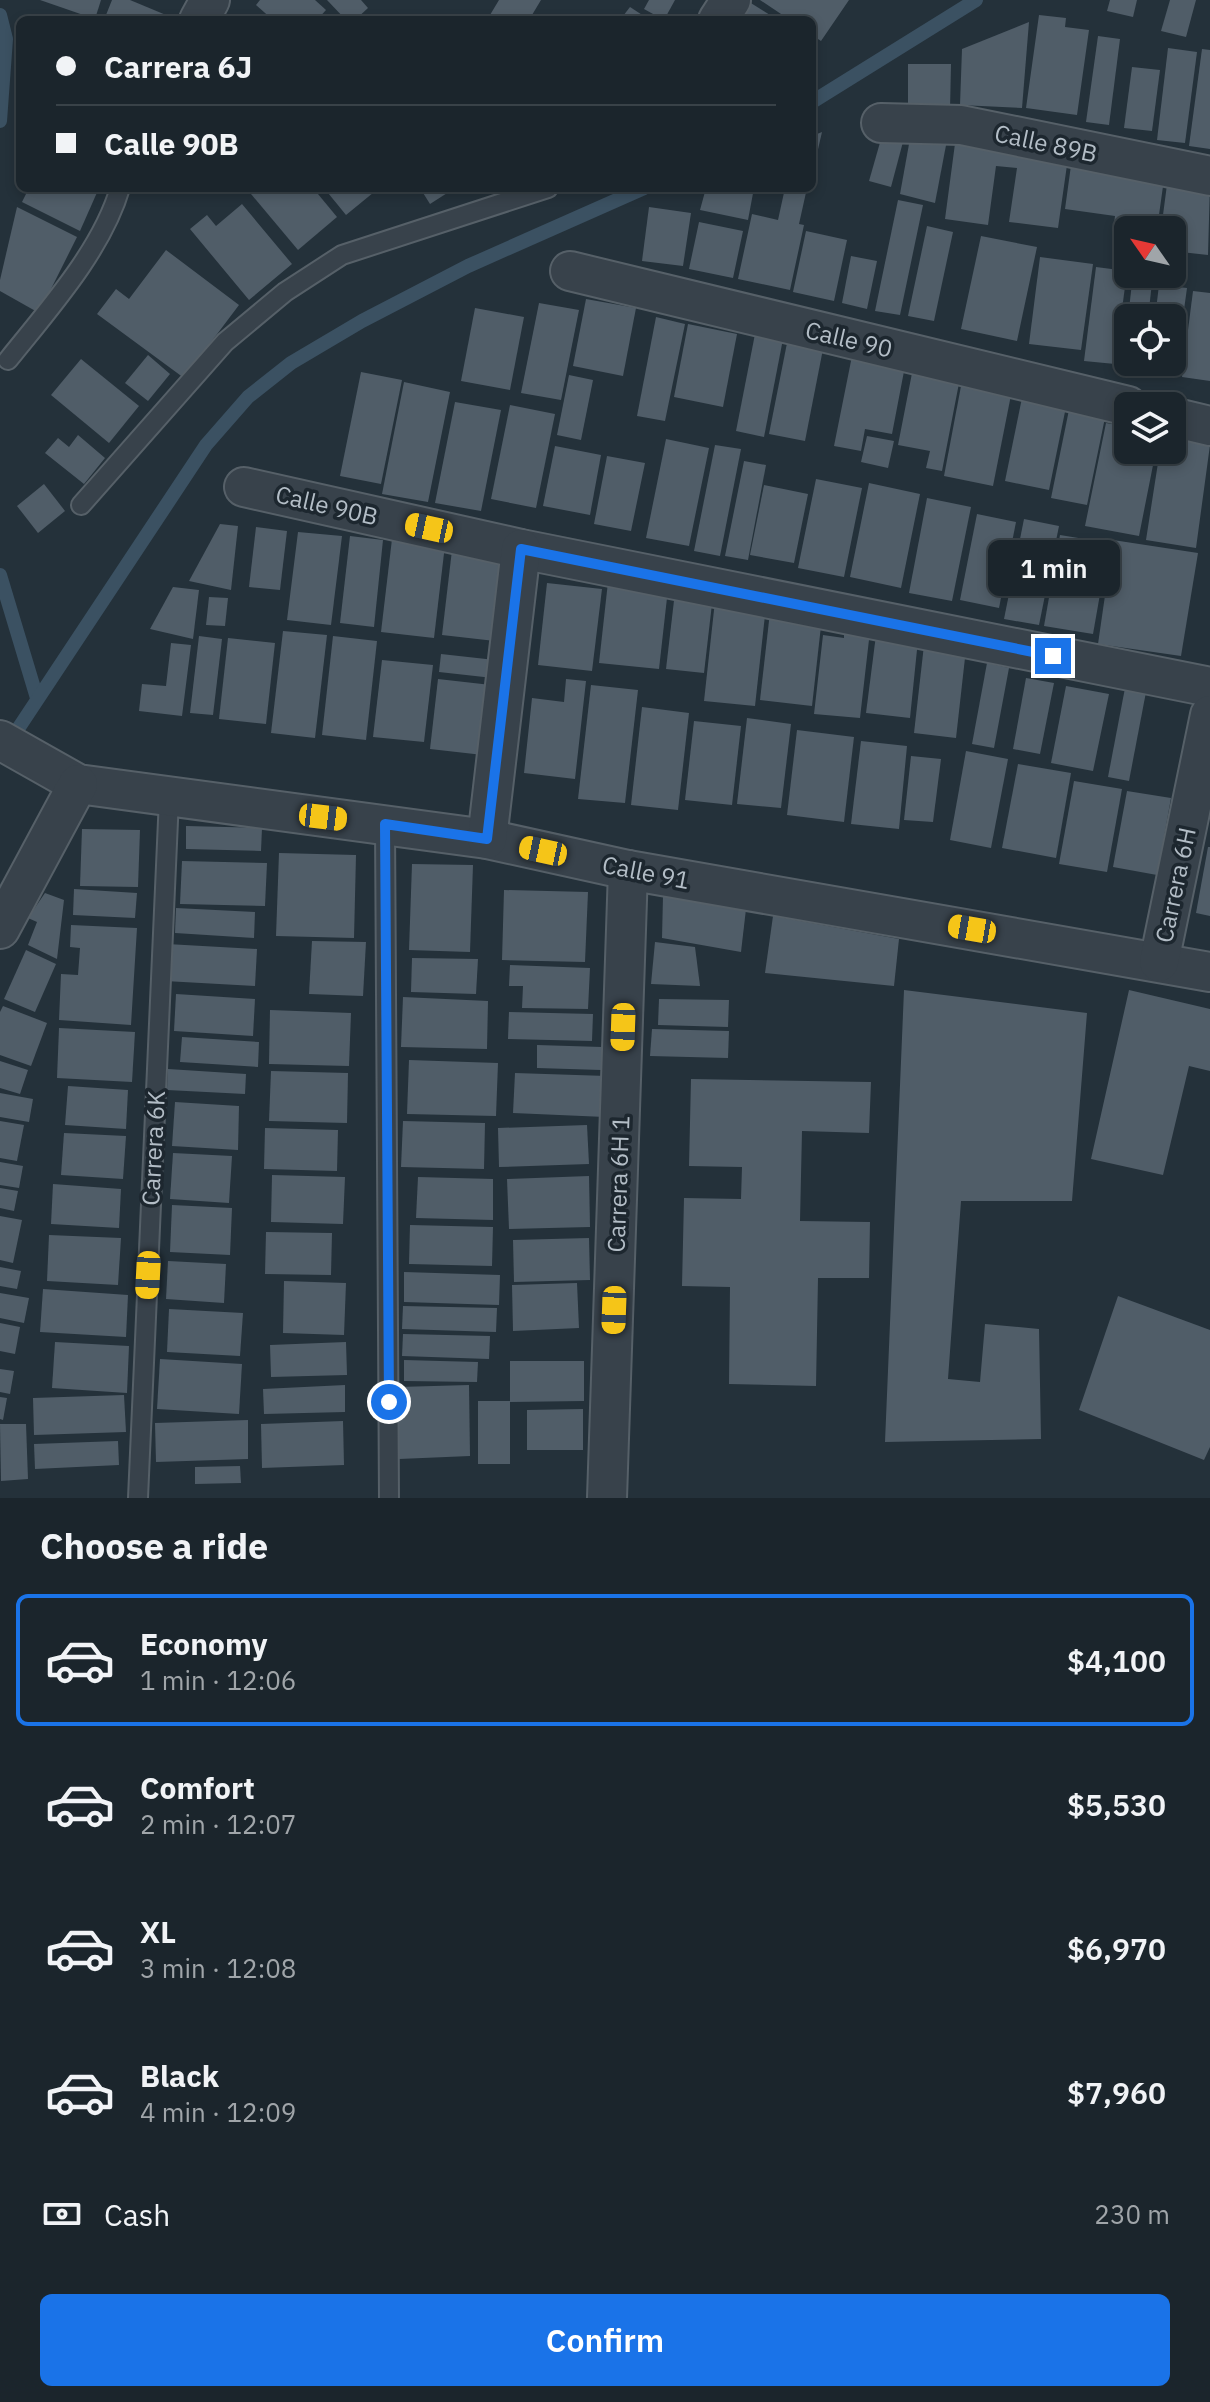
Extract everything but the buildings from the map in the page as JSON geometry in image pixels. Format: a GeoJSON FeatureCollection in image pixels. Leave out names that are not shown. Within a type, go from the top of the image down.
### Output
{"type":"FeatureCollection","features":[{"type":"Feature","properties":{"kind":"street","name":"Calle 89B"},"geometry":{"type":"LineString","coordinates":[[881,123],[961,125],[1210,176]]}},
{"type":"Feature","properties":{"kind":"street","name":"Calle 90"},"geometry":{"type":"LineString","coordinates":[[570,271],[1114,403]]}},
{"type":"Feature","properties":{"kind":"street"},"geometry":{"type":"LineString","coordinates":[[1186,420],[1210,426]]}},
{"type":"Feature","properties":{"kind":"street","name":"Calle 90B"},"geometry":{"type":"LineString","coordinates":[[244,487],[521,549],[1210,687]]}},
{"type":"Feature","properties":{"kind":"street"},"geometry":{"type":"LineString","coordinates":[[487,839],[521,549]]}},
{"type":"Feature","properties":{"kind":"street","name":"Carrera 6H"},"geometry":{"type":"LineString","coordinates":[[1159,962],[1210,715]]}},
{"type":"Feature","properties":{"kind":"street","name":"Calle 91"},"geometry":{"type":"LineString","coordinates":[[0,740],[78,784],[487,839],[628,870],[1210,972]]}},
{"type":"Feature","properties":{"kind":"street"},"geometry":{"type":"LineString","coordinates":[[0,929],[78,784]]}},
{"type":"Feature","properties":{"kind":"street","name":"Carrera 6H 1"},"geometry":{"type":"LineString","coordinates":[[607,1498],[628,870]]}},
{"type":"Feature","properties":{"kind":"lane"},"geometry":{"type":"LineString","coordinates":[[8,360],[57,299],[112,216],[119,192]]}},
{"type":"Feature","properties":{"kind":"lane"},"geometry":{"type":"LineString","coordinates":[[81,505],[225,342],[285,292],[342,255],[536,192]]}},
{"type":"Feature","properties":{"kind":"lane","name":"Carrera 6K"},"geometry":{"type":"LineString","coordinates":[[138,1498],[169,798]]}},
{"type":"Feature","properties":{"kind":"lane"},"geometry":{"type":"LineString","coordinates":[[385,824],[389,1498]]}},
{"type":"Feature","properties":{"kind":"waterway"},"geometry":{"type":"LineString","coordinates":[[816,100],[976,0]]}},
{"type":"Feature","properties":{"kind":"waterway"},"geometry":{"type":"LineString","coordinates":[[0,15],[6,39],[0,121]]}},
{"type":"Feature","properties":{"kind":"waterway"},"geometry":{"type":"LineString","coordinates":[[8,744],[206,445],[248,397],[291,363],[362,321],[468,266],[635,192]]}},
{"type":"Feature","properties":{"kind":"waterway"},"geometry":{"type":"LineString","coordinates":[[0,575],[37,698]]}},
{"type":"Feature","properties":{"kind":"route"},"geometry":{"type":"LineString","coordinates":[[389,1402],[385,824],[487,839],[521,549],[1053,656]]}}]}
